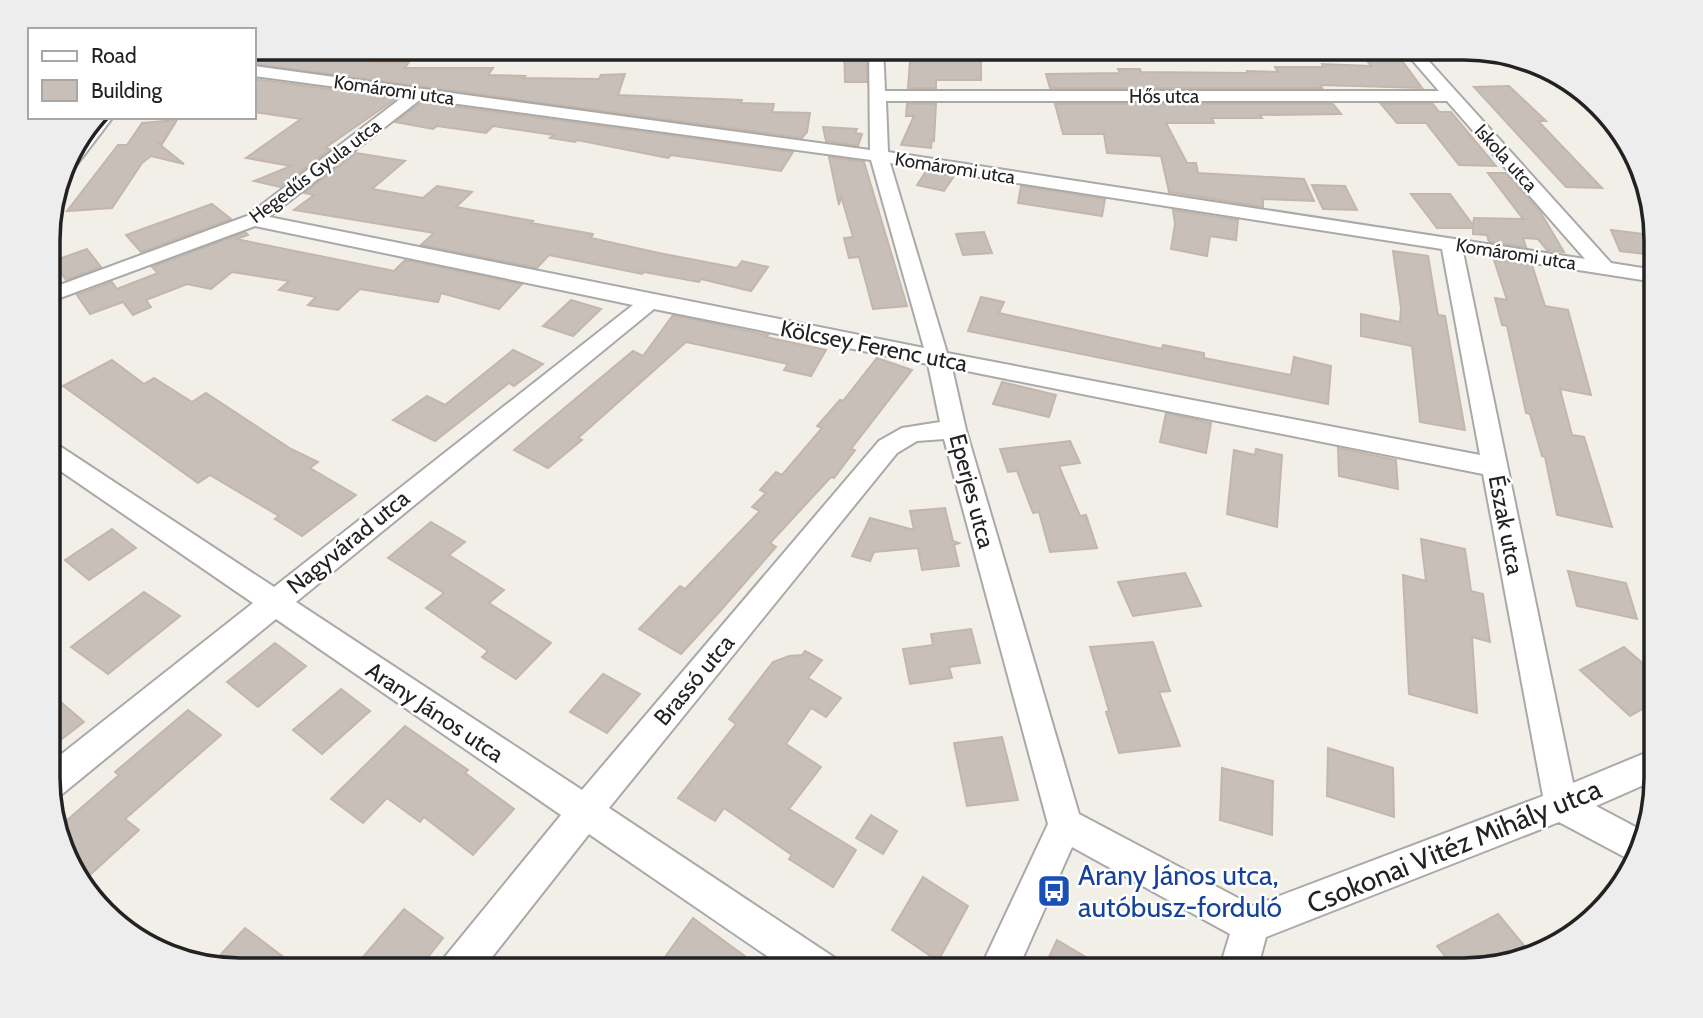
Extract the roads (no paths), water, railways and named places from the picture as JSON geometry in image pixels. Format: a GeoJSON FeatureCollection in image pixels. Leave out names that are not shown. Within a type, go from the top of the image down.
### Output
{"type":"FeatureCollection","features":[{"type":"Feature","properties":{"kind":"street","name":"Eperjes utca"},"geometry":{"type":"LineString","coordinates":[[876,60],[879,156],[938,359],[954,429],[1065,825]]}},
{"type":"Feature","properties":{"kind":"street","name":"Iskola utca"},"geometry":{"type":"LineString","coordinates":[[1420,60],[1604,268]]}},
{"type":"Feature","properties":{"kind":"street","name":"Komáromi utca"},"geometry":{"type":"LineString","coordinates":[[256,71],[879,156],[1643,274]]}},
{"type":"Feature","properties":{"kind":"street","name":"Hegedűs Gyula utca"},"geometry":{"type":"LineString","coordinates":[[60,292],[254,220],[418,93]]}},
{"type":"Feature","properties":{"kind":"street","name":"Hős utca"},"geometry":{"type":"LineString","coordinates":[[877,96],[1452,96]]}},
{"type":"Feature","properties":{"kind":"street","name":"Kölcsey Ferenc utca"},"geometry":{"type":"LineString","coordinates":[[254,220],[650,302],[1494,467]]}},
{"type":"Feature","properties":{"kind":"street","name":"Észak utca"},"geometry":{"type":"LineString","coordinates":[[1451,244],[1561,805]]}},
{"type":"Feature","properties":{"kind":"street","name":"Nagyvárad utca"},"geometry":{"type":"LineString","coordinates":[[60,775],[271,603],[650,302]]}},
{"type":"Feature","properties":{"kind":"street","name":"Brassó utca"},"geometry":{"type":"LineString","coordinates":[[467,958],[584,812],[888,447],[900,437],[913,432],[954,429]]}},
{"type":"Feature","properties":{"kind":"street","name":"Arany János utca"},"geometry":{"type":"LineString","coordinates":[[60,459],[803,958]]}},
{"type":"Feature","properties":{"kind":"street","name":"Csokonai Vitéz Mihály utca"},"geometry":{"type":"LineString","coordinates":[[1251,925],[1561,805],[1643,769]]}},
{"type":"Feature","properties":{"kind":"street"},"geometry":{"type":"LineString","coordinates":[[1561,805],[1631,843]]}},
{"type":"Feature","properties":{"kind":"street"},"geometry":{"type":"LineString","coordinates":[[1004,958],[1065,825],[1251,925],[1241,958]]}},
{"type":"Feature","properties":{"kind":"place","name":"Arany János utca, autóbusz-forduló"},"geometry":{"type":"Point","coordinates":[1054,891]}}]}
